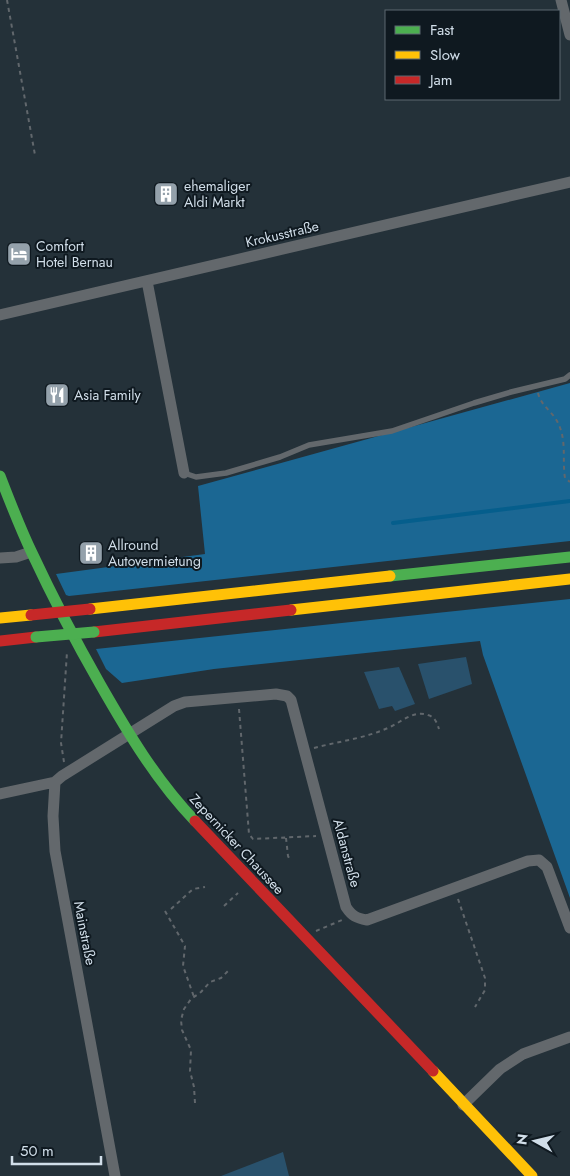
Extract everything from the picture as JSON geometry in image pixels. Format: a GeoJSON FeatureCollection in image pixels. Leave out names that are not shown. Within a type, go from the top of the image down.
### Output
{"type":"FeatureCollection","features":[{"type":"Feature","properties":{"kind":"main road","name":"Zepernicker Chaussee"},"geometry":{"type":"LineString","coordinates":[[0,476],[31,552],[87,660],[129,735],[180,805],[532,1176]]}},
{"type":"Feature","properties":{"kind":"main road"},"geometry":{"type":"LineString","coordinates":[[0,618],[570,557]]}},
{"type":"Feature","properties":{"kind":"main road"},"geometry":{"type":"LineString","coordinates":[[0,641],[570,579]]}},
{"type":"Feature","properties":{"kind":"street"},"geometry":{"type":"LineString","coordinates":[[561,0],[570,35]]}},
{"type":"Feature","properties":{"kind":"street","name":"Krokusstraße"},"geometry":{"type":"LineString","coordinates":[[0,315],[570,182]]}},
{"type":"Feature","properties":{"kind":"street"},"geometry":{"type":"LineString","coordinates":[[147,281],[184,473]]}},
{"type":"Feature","properties":{"kind":"street"},"geometry":{"type":"LineString","coordinates":[[0,558],[16,557],[31,552]]}},
{"type":"Feature","properties":{"kind":"street","name":"Aldanstraße"},"geometry":{"type":"LineString","coordinates":[[129,735],[174,706],[185,702],[276,694],[287,696],[291,700],[295,713],[346,907],[351,914],[357,918],[367,920],[528,861],[539,860],[547,867],[570,928]]}},
{"type":"Feature","properties":{"kind":"street"},"geometry":{"type":"LineString","coordinates":[[0,794],[55,782],[66,773],[129,735]]}},
{"type":"Feature","properties":{"kind":"street","name":"Mainstraße"},"geometry":{"type":"LineString","coordinates":[[55,782],[53,816],[54,851],[114,1176]]}},
{"type":"Feature","properties":{"kind":"street"},"geometry":{"type":"LineString","coordinates":[[463,1105],[500,1069],[523,1054],[570,1037]]}},
{"type":"Feature","properties":{"kind":"lane"},"geometry":{"type":"LineString","coordinates":[[184,473],[196,477],[226,473],[280,457],[309,445],[392,431],[474,403],[565,379],[570,375]]}},
{"type":"Feature","properties":{"kind":"path"},"geometry":{"type":"LineString","coordinates":[[7,0],[35,155]]}},
{"type":"Feature","properties":{"kind":"path"},"geometry":{"type":"LineString","coordinates":[[537,386],[540,399],[557,421],[563,436],[565,478],[570,482]]}},
{"type":"Feature","properties":{"kind":"path"},"geometry":{"type":"LineString","coordinates":[[66,773],[61,743],[67,649]]}},
{"type":"Feature","properties":{"kind":"path"},"geometry":{"type":"LineString","coordinates":[[238,704],[249,834],[253,839],[327,836]]}},
{"type":"Feature","properties":{"kind":"path"},"geometry":{"type":"LineString","coordinates":[[312,749],[367,736],[392,726],[413,714],[427,714],[434,718],[439,729]]}},
{"type":"Feature","properties":{"kind":"path"},"geometry":{"type":"LineString","coordinates":[[286,838],[290,860]]}},
{"type":"Feature","properties":{"kind":"path"},"geometry":{"type":"LineString","coordinates":[[171,909],[193,890],[205,887]]}},
{"type":"Feature","properties":{"kind":"path"},"geometry":{"type":"LineString","coordinates":[[224,906],[238,893]]}},
{"type":"Feature","properties":{"kind":"path"},"geometry":{"type":"LineString","coordinates":[[456,894],[485,978],[485,990],[475,1007]]}},
{"type":"Feature","properties":{"kind":"path"},"geometry":{"type":"LineString","coordinates":[[165,911],[185,946],[184,966],[194,998]]}},
{"type":"Feature","properties":{"kind":"path"},"geometry":{"type":"LineString","coordinates":[[316,931],[342,920]]}},
{"type":"Feature","properties":{"kind":"path"},"geometry":{"type":"LineString","coordinates":[[195,1103],[190,1071],[192,1050],[182,1030],[180,1020],[184,1009],[194,998],[210,982],[221,978],[228,971]]}},
{"type":"Feature","properties":{"kind":"shaded area"},"geometry":{"type":"Polygon","coordinates":[[[570,383],[570,541],[69,596],[66,595],[56,574],[205,554],[198,486],[570,383]]]}},
{"type":"Feature","properties":{"kind":"shaded area"},"geometry":{"type":"Polygon","coordinates":[[[570,599],[570,898],[483,655],[480,641],[214,669],[122,683],[106,669],[96,649],[570,599]]]}},
{"type":"Feature","properties":{"kind":"shaded area"},"geometry":{"type":"Polygon","coordinates":[[[466,657],[472,684],[429,699],[418,664],[466,657]]]}},
{"type":"Feature","properties":{"kind":"shaded area"},"geometry":{"type":"Polygon","coordinates":[[[399,667],[415,704],[395,711],[392,706],[379,709],[364,672],[399,667]]]}},
{"type":"Feature","properties":{"kind":"shaded area"},"geometry":{"type":"Polygon","coordinates":[[[283,1152],[289,1176],[221,1176],[283,1152]]]}},
{"type":"Feature","properties":{"kind":"waterway"},"geometry":{"type":"LineString","coordinates":[[393,523],[570,501]]}},
{"type":"Feature","properties":{"kind":"traffic: fast"},"geometry":{"type":"LineString","coordinates":[[0,476],[19,525],[40,570],[100,684],[155,773],[195,821]]}},
{"type":"Feature","properties":{"kind":"traffic: fast"},"geometry":{"type":"LineString","coordinates":[[390,576],[570,557]]}},
{"type":"Feature","properties":{"kind":"traffic: fast"},"geometry":{"type":"LineString","coordinates":[[36,637],[94,632]]}},
{"type":"Feature","properties":{"kind":"traffic: slow"},"geometry":{"type":"LineString","coordinates":[[90,609],[390,576]]}},
{"type":"Feature","properties":{"kind":"traffic: slow"},"geometry":{"type":"LineString","coordinates":[[291,610],[570,579]]}},
{"type":"Feature","properties":{"kind":"traffic: slow"},"geometry":{"type":"LineString","coordinates":[[0,618],[31,615]]}},
{"type":"Feature","properties":{"kind":"traffic: slow"},"geometry":{"type":"LineString","coordinates":[[433,1071],[532,1176]]}},
{"type":"Feature","properties":{"kind":"traffic: jam"},"geometry":{"type":"LineString","coordinates":[[31,615],[90,609]]}},
{"type":"Feature","properties":{"kind":"traffic: jam"},"geometry":{"type":"LineString","coordinates":[[94,632],[291,610]]}},
{"type":"Feature","properties":{"kind":"traffic: jam"},"geometry":{"type":"LineString","coordinates":[[0,641],[36,637]]}},
{"type":"Feature","properties":{"kind":"traffic: jam"},"geometry":{"type":"LineString","coordinates":[[195,821],[433,1071]]}},
{"type":"Feature","properties":{"kind":"place","name":"ehemaliger Aldi Markt"},"geometry":{"type":"Point","coordinates":[166,194]}},
{"type":"Feature","properties":{"kind":"place","name":"Comfort Hotel Bernau"},"geometry":{"type":"Point","coordinates":[19,254]}},
{"type":"Feature","properties":{"kind":"place","name":"Asia Family"},"geometry":{"type":"Point","coordinates":[57,395]}},
{"type":"Feature","properties":{"kind":"place","name":"Allround Autovermietung"},"geometry":{"type":"Point","coordinates":[91,553]}}]}
